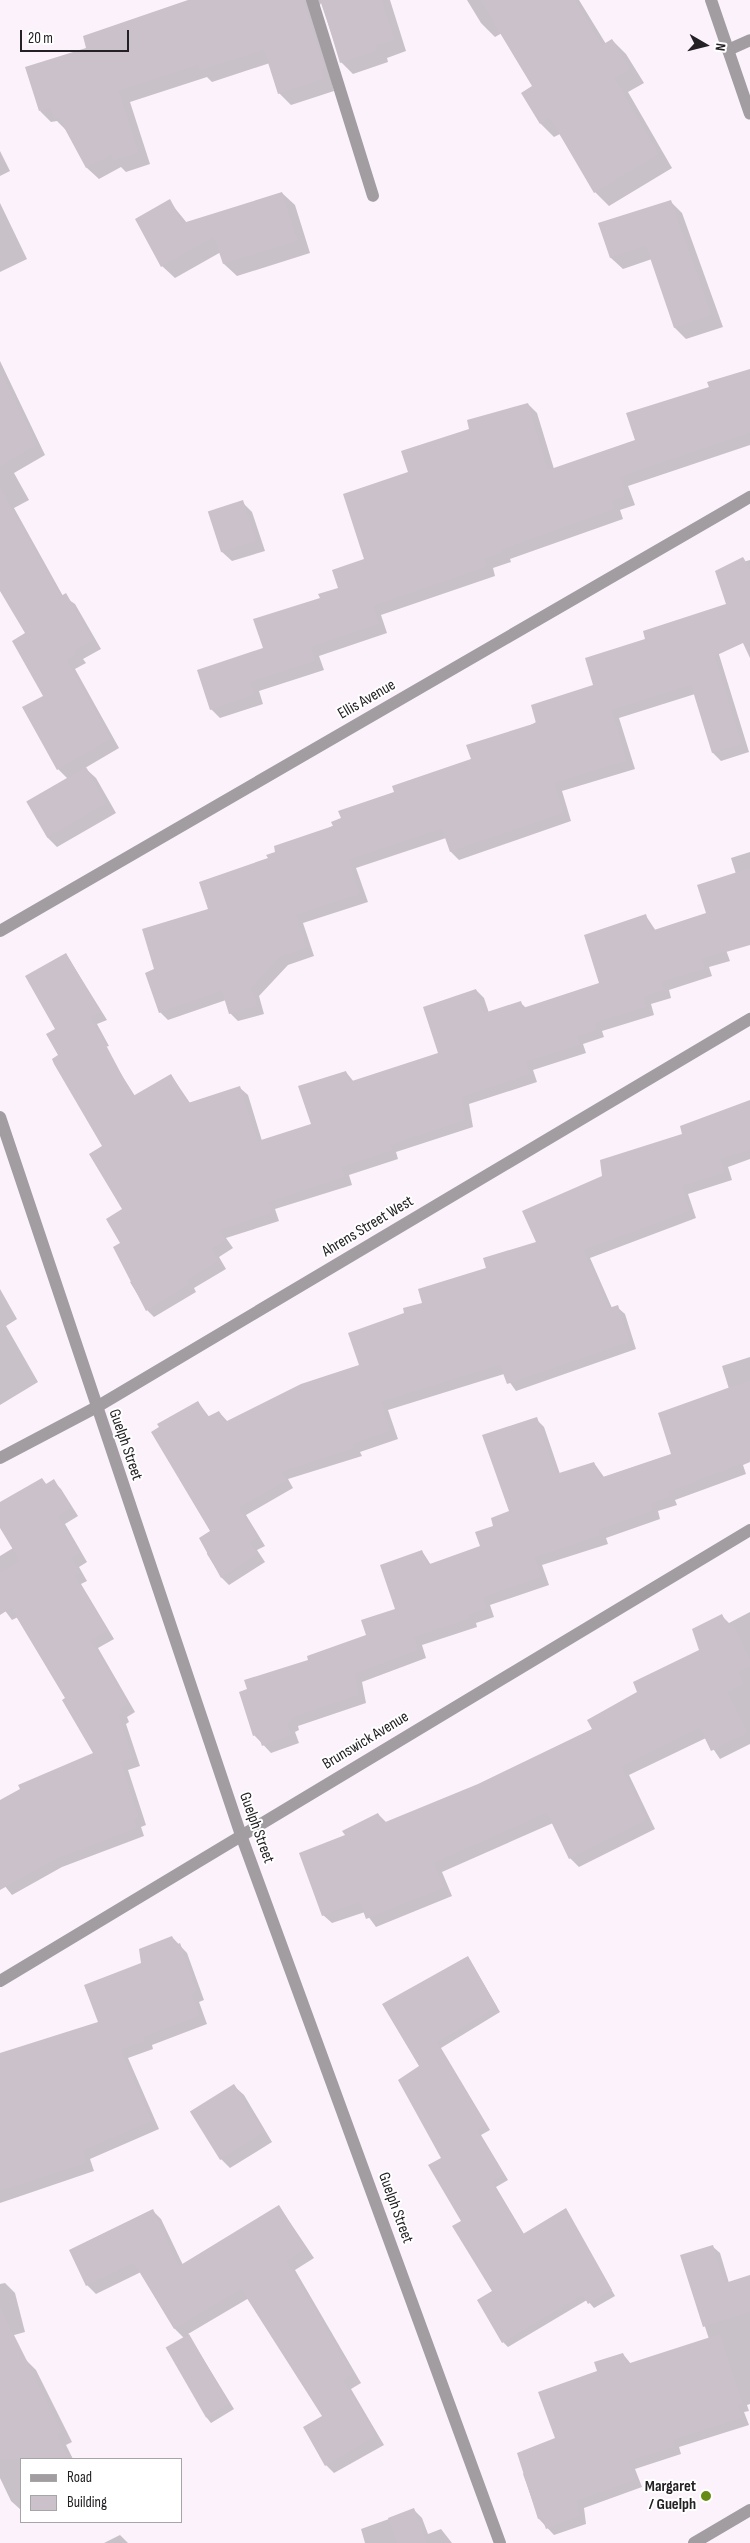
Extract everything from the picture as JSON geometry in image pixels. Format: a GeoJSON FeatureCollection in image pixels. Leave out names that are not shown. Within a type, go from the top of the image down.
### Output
{"type":"FeatureCollection","features":[{"type":"Feature","properties":{"kind":"street"},"geometry":{"type":"LineString","coordinates":[[312,0],[373,196]]}},
{"type":"Feature","properties":{"kind":"street"},"geometry":{"type":"LineString","coordinates":[[711,0],[750,114]]}},
{"type":"Feature","properties":{"kind":"street"},"geometry":{"type":"LineString","coordinates":[[728,50],[750,40]]}},
{"type":"Feature","properties":{"kind":"street","name":"Ellis Avenue"},"geometry":{"type":"LineString","coordinates":[[0,931],[750,496]]}},
{"type":"Feature","properties":{"kind":"street","name":"Ahrens Street West"},"geometry":{"type":"LineString","coordinates":[[0,1458],[95,1408],[750,1019]]}},
{"type":"Feature","properties":{"kind":"street","name":"Guelph Street"},"geometry":{"type":"LineString","coordinates":[[0,1117],[95,1408],[241,1835],[500,2543]]}},
{"type":"Feature","properties":{"kind":"street","name":"Brunswick Avenue"},"geometry":{"type":"LineString","coordinates":[[0,1981],[750,1530]]}},
{"type":"Feature","properties":{"kind":"street"},"geometry":{"type":"LineString","coordinates":[[694,2543],[750,2510]]}},
{"type":"Feature","properties":{"kind":"building"},"geometry":{"type":"Polygon","coordinates":[[[188,0],[304,0],[325,68],[321,69],[324,79],[278,94],[264,50],[199,71],[198,65],[119,91],[139,153],[113,161],[111,155],[86,168],[59,118],[54,119],[50,108],[39,111],[25,67],[86,48],[83,36],[188,0]]]}},
{"type":"Feature","properties":{"kind":"building"},"geometry":{"type":"Polygon","coordinates":[[[321,0],[382,0],[395,40],[376,46],[377,51],[340,63],[321,0]]]}},
{"type":"Feature","properties":{"kind":"building"},"geometry":{"type":"Polygon","coordinates":[[[480,0],[575,0],[602,45],[612,39],[631,69],[615,78],[659,154],[594,193],[550,118],[540,124],[521,93],[532,86],[480,0]]]}},
{"type":"Feature","properties":{"kind":"building"},"geometry":{"type":"Polygon","coordinates":[[[282,192],[298,241],[223,264],[214,237],[161,267],[135,219],[170,199],[183,223],[282,192]]]}},
{"type":"Feature","properties":{"kind":"building"},"geometry":{"type":"Polygon","coordinates":[[[671,200],[712,315],[674,328],[646,246],[610,258],[598,223],[671,200]]]}},
{"type":"Feature","properties":{"kind":"building"},"geometry":{"type":"Polygon","coordinates":[[[750,369],[750,433],[620,477],[626,496],[612,501],[615,509],[501,550],[502,553],[485,559],[487,567],[373,606],[379,624],[311,647],[316,661],[250,682],[255,695],[210,710],[197,670],[263,648],[253,619],[320,598],[318,594],[338,588],[332,570],[364,559],[343,494],[408,472],[401,451],[469,429],[467,420],[528,403],[548,470],[635,440],[626,413],[709,387],[707,382],[750,369]]]}},
{"type":"Feature","properties":{"kind":"building"},"geometry":{"type":"Polygon","coordinates":[[[0,371],[37,445],[0,467],[0,371]]]}},
{"type":"Feature","properties":{"kind":"building"},"geometry":{"type":"Polygon","coordinates":[[[0,487],[61,596],[66,593],[93,640],[75,650],[77,654],[67,660],[111,739],[57,770],[22,707],[43,696],[12,641],[25,633],[0,591],[0,487]]]}},
{"type":"Feature","properties":{"kind":"building"},"geometry":{"type":"Polygon","coordinates":[[[243,500],[256,541],[221,552],[208,511],[243,500]]]}},
{"type":"Feature","properties":{"kind":"building"},"geometry":{"type":"Polygon","coordinates":[[[743,557],[750,569],[750,658],[743,643],[715,656],[742,744],[712,753],[691,685],[612,710],[627,761],[554,783],[564,813],[450,852],[442,829],[349,860],[360,894],[296,915],[307,948],[280,957],[251,988],[257,1006],[229,1014],[222,991],[159,1013],[145,973],[154,969],[142,929],[208,909],[199,882],[268,858],[266,855],[275,852],[274,846],[333,826],[331,822],[341,818],[338,811],[394,792],[392,786],[471,759],[466,745],[536,723],[531,705],[593,685],[585,658],[645,639],[643,631],[726,604],[715,571],[743,557]]]}},
{"type":"Feature","properties":{"kind":"building"},"geometry":{"type":"Polygon","coordinates":[[[86,767],[107,803],[47,838],[26,802],[86,767]]]}},
{"type":"Feature","properties":{"kind":"building"},"geometry":{"type":"Polygon","coordinates":[[[750,868],[750,945],[702,959],[705,969],[662,982],[664,990],[644,997],[647,1007],[595,1023],[597,1030],[577,1036],[580,1045],[526,1062],[530,1074],[462,1097],[466,1120],[390,1145],[392,1151],[342,1167],[345,1177],[269,1202],[272,1213],[220,1230],[226,1241],[212,1249],[219,1261],[187,1280],[190,1284],[146,1311],[113,1247],[120,1243],[106,1219],[122,1209],[89,1154],[102,1146],[54,1064],[52,1059],[58,1055],[46,1034],[55,1029],[25,976],[66,953],[101,1013],[91,1017],[133,1096],[171,1074],[188,1103],[240,1086],[258,1141],[311,1124],[298,1086],[346,1071],[349,1082],[438,1053],[423,1007],[476,989],[484,1013],[521,1001],[523,1008],[599,983],[584,935],[646,914],[651,931],[706,913],[697,885],[750,868]]]}},
{"type":"Feature","properties":{"kind":"building"},"geometry":{"type":"Polygon","coordinates":[[[750,1100],[750,1150],[721,1159],[725,1173],[682,1186],[690,1211],[584,1250],[609,1308],[618,1305],[630,1342],[507,1384],[500,1365],[381,1402],[391,1431],[353,1444],[355,1448],[282,1472],[287,1480],[239,1508],[258,1538],[250,1542],[258,1554],[221,1578],[199,1538],[210,1531],[151,1432],[159,1427],[157,1424],[198,1401],[207,1417],[219,1411],[225,1422],[301,1384],[359,1365],[348,1333],[404,1313],[403,1308],[422,1303],[418,1289],[486,1268],[483,1258],[536,1242],[522,1211],[602,1176],[600,1160],[682,1134],[680,1126],[750,1100]]]}},
{"type":"Feature","properties":{"kind":"building"},"geometry":{"type":"Polygon","coordinates":[[[750,1380],[750,1461],[668,1492],[670,1497],[651,1503],[653,1511],[599,1530],[600,1536],[535,1557],[542,1577],[483,1597],[487,1609],[469,1615],[469,1619],[414,1637],[419,1650],[355,1674],[359,1695],[291,1718],[292,1722],[288,1724],[292,1735],[262,1746],[258,1734],[253,1736],[239,1692],[247,1689],[244,1680],[308,1660],[307,1656],[366,1635],[361,1620],[395,1609],[380,1565],[422,1550],[427,1565],[480,1546],[475,1532],[493,1526],[491,1518],[509,1511],[482,1435],[537,1417],[556,1474],[594,1462],[600,1478],[671,1454],[658,1413],[750,1380]]]}},
{"type":"Feature","properties":{"kind":"building"},"geometry":{"type":"Polygon","coordinates":[[[42,1478],[46,1484],[54,1479],[71,1508],[58,1516],[80,1553],[72,1558],[80,1573],[75,1576],[108,1631],[91,1640],[128,1704],[120,1709],[123,1714],[119,1716],[133,1758],[121,1762],[139,1818],[134,1820],[137,1828],[54,1860],[0,1890],[0,1800],[20,1789],[18,1785],[93,1753],[62,1700],[65,1698],[11,1608],[0,1615],[0,1573],[20,1561],[0,1528],[0,1502],[42,1478]]]}},
{"type":"Feature","properties":{"kind":"building"},"geometry":{"type":"Polygon","coordinates":[[[722,1614],[728,1626],[733,1623],[750,1659],[750,1667],[739,1672],[744,1684],[728,1692],[748,1733],[711,1751],[700,1728],[622,1767],[647,1820],[569,1859],[547,1813],[434,1863],[444,1888],[366,1919],[360,1902],[322,1916],[299,1853],[345,1835],[342,1831],[378,1813],[383,1823],[478,1784],[592,1729],[587,1720],[637,1692],[633,1682],[699,1650],[692,1629],[722,1614]]]}},
{"type":"Feature","properties":{"kind":"building"},"geometry":{"type":"Polygon","coordinates":[[[172,1936],[176,1945],[180,1943],[197,1992],[192,1994],[200,2016],[144,2037],[146,2041],[121,2050],[152,2121],[83,2151],[87,2163],[0,2191],[0,2053],[98,2022],[84,1985],[141,1963],[139,1949],[172,1936]]]}},
{"type":"Feature","properties":{"kind":"building"},"geometry":{"type":"Polygon","coordinates":[[[468,1956],[497,2007],[437,2043],[486,2125],[477,2130],[504,2175],[492,2182],[523,2234],[566,2208],[612,2290],[588,2304],[583,2295],[502,2343],[477,2300],[492,2291],[452,2226],[461,2221],[428,2165],[441,2158],[398,2080],[419,2066],[382,2004],[468,1956]]]}},
{"type":"Feature","properties":{"kind":"building"},"geometry":{"type":"Polygon","coordinates":[[[234,2084],[264,2132],[220,2160],[190,2112],[234,2084]]]}},
{"type":"Feature","properties":{"kind":"building"},"geometry":{"type":"Polygon","coordinates":[[[279,2205],[306,2249],[287,2261],[353,2374],[344,2380],[376,2436],[325,2466],[303,2427],[322,2416],[241,2289],[174,2329],[134,2263],[86,2286],[69,2250],[153,2209],[179,2266],[279,2205]]]}},
{"type":"Feature","properties":{"kind":"building"},"geometry":{"type":"Polygon","coordinates":[[[713,2245],[725,2283],[750,2275],[750,2312],[703,2327],[680,2255],[713,2245]]]}},
{"type":"Feature","properties":{"kind":"building"},"geometry":{"type":"Polygon","coordinates":[[[0,2307],[63,2433],[57,2435],[68,2458],[0,2459],[0,2307]]]}},
{"type":"Feature","properties":{"kind":"building"},"geometry":{"type":"Polygon","coordinates":[[[189,2334],[229,2404],[206,2418],[166,2348],[189,2334]]]}},
{"type":"Feature","properties":{"kind":"building"},"geometry":{"type":"Polygon","coordinates":[[[720,2334],[743,2404],[738,2405],[742,2418],[673,2440],[675,2447],[629,2461],[635,2480],[577,2501],[580,2516],[546,2529],[542,2518],[538,2519],[517,2453],[555,2438],[538,2392],[597,2371],[594,2362],[623,2353],[627,2364],[720,2334]]]}},
{"type":"Feature","properties":{"kind":"building"},"geometry":{"type":"Polygon","coordinates":[[[414,2508],[427,2543],[397,2543],[388,2518],[414,2508]]]}},
{"type":"Feature","properties":{"kind":"place","name":"Margaret / Guelph"},"geometry":{"type":"Point","coordinates":[706,2496]}}]}
